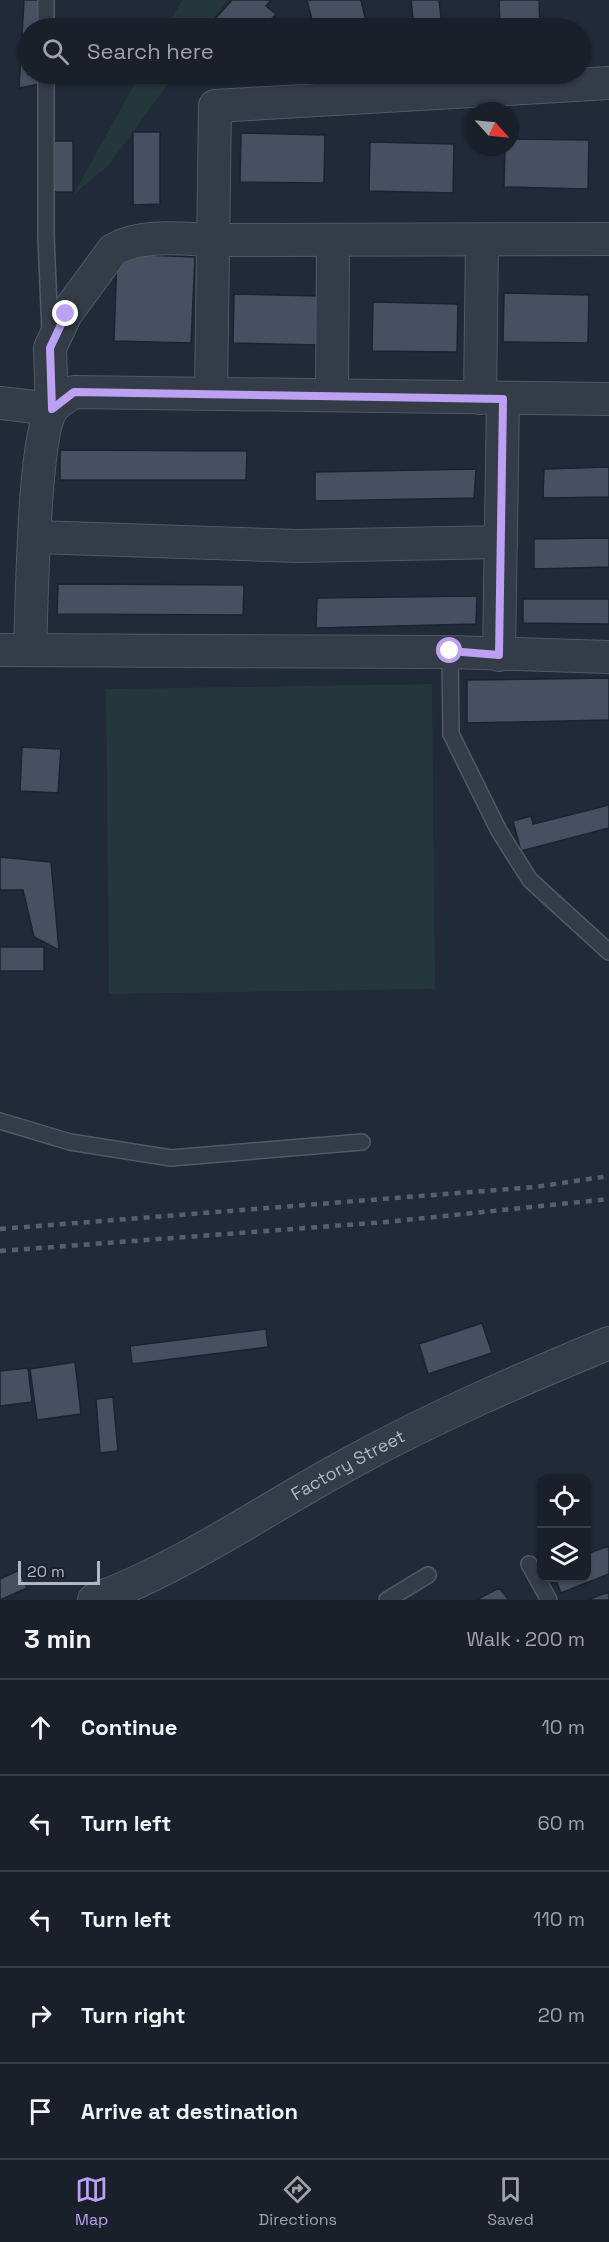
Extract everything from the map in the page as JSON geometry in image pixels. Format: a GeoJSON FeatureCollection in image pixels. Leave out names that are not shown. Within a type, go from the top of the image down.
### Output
{"type":"FeatureCollection","features":[{"type":"Feature","properties":{"kind":"street"},"geometry":{"type":"LineString","coordinates":[[211,393],[215,106],[609,83]]}},
{"type":"Feature","properties":{"kind":"street"},"geometry":{"type":"LineString","coordinates":[[609,239],[213,240],[171,238],[124,243],[113,250],[66,314],[50,348],[52,409],[44,434],[36,537],[15,650],[450,651],[499,655],[609,657]]}},
{"type":"Feature","properties":{"kind":"street"},"geometry":{"type":"LineString","coordinates":[[332,394],[333,240]]}},
{"type":"Feature","properties":{"kind":"street"},"geometry":{"type":"LineString","coordinates":[[483,240],[501,542],[499,655]]}},
{"type":"Feature","properties":{"kind":"street"},"geometry":{"type":"LineString","coordinates":[[0,403],[52,409],[74,392],[609,399]]}},
{"type":"Feature","properties":{"kind":"street"},"geometry":{"type":"LineString","coordinates":[[36,537],[297,546],[501,542]]}},
{"type":"Feature","properties":{"kind":"street","name":"Factory Street"},"geometry":{"type":"LineString","coordinates":[[109,1598],[355,1460],[498,1389],[609,1343]]}},
{"type":"Feature","properties":{"kind":"lane"},"geometry":{"type":"LineString","coordinates":[[46,0],[46,18]]}},
{"type":"Feature","properties":{"kind":"lane"},"geometry":{"type":"LineString","coordinates":[[46,84],[46,236],[50,348]]}},
{"type":"Feature","properties":{"kind":"lane"},"geometry":{"type":"LineString","coordinates":[[450,651],[451,734],[499,831],[531,880],[609,952]]}},
{"type":"Feature","properties":{"kind":"lane"},"geometry":{"type":"LineString","coordinates":[[0,1121],[70,1142],[171,1158],[362,1142]]}},
{"type":"Feature","properties":{"kind":"lane"},"geometry":{"type":"LineString","coordinates":[[529,1564],[549,1600]]}},
{"type":"Feature","properties":{"kind":"lane"},"geometry":{"type":"LineString","coordinates":[[387,1600],[428,1575]]}},
{"type":"Feature","properties":{"kind":"shaded area"},"geometry":{"type":"Polygon","coordinates":[[[182,0],[227,0],[214,18],[172,18],[182,0]]]}},
{"type":"Feature","properties":{"kind":"shaded area"},"geometry":{"type":"Polygon","coordinates":[[[134,84],[168,84],[109,165],[73,195],[134,84]]]}},
{"type":"Feature","properties":{"kind":"shaded area"},"geometry":{"type":"Polygon","coordinates":[[[432,684],[435,989],[109,994],[106,689],[432,684]]]}},
{"type":"Feature","properties":{"kind":"building"},"geometry":{"type":"Polygon","coordinates":[[[24,0],[42,0],[41,18],[23,18],[24,0]]]}},
{"type":"Feature","properties":{"kind":"building"},"geometry":{"type":"Polygon","coordinates":[[[232,0],[271,0],[266,6],[276,14],[272,18],[216,18],[232,0]]]}},
{"type":"Feature","properties":{"kind":"building"},"geometry":{"type":"Polygon","coordinates":[[[307,0],[361,0],[365,18],[312,18],[307,0]]]}},
{"type":"Feature","properties":{"kind":"building"},"geometry":{"type":"Polygon","coordinates":[[[411,0],[439,0],[441,18],[413,18],[411,0]]]}},
{"type":"Feature","properties":{"kind":"building"},"geometry":{"type":"Polygon","coordinates":[[[499,0],[539,0],[540,18],[500,18],[499,0]]]}},
{"type":"Feature","properties":{"kind":"building"},"geometry":{"type":"Polygon","coordinates":[[[19,84],[40,84],[19,88],[19,84]]]}},
{"type":"Feature","properties":{"kind":"building"},"geometry":{"type":"Polygon","coordinates":[[[133,132],[160,132],[160,204],[133,205],[133,132]]]}},
{"type":"Feature","properties":{"kind":"building"},"geometry":{"type":"Polygon","coordinates":[[[241,133],[325,135],[324,183],[240,182],[241,133]]]}},
{"type":"Feature","properties":{"kind":"building"},"geometry":{"type":"Polygon","coordinates":[[[519,139],[589,140],[588,189],[504,187],[505,156],[519,156],[519,139]]]}},
{"type":"Feature","properties":{"kind":"building"},"geometry":{"type":"Polygon","coordinates":[[[47,141],[73,141],[73,192],[47,192],[47,141]]]}},
{"type":"Feature","properties":{"kind":"building"},"geometry":{"type":"Polygon","coordinates":[[[370,142],[454,144],[453,193],[369,191],[370,142]]]}},
{"type":"Feature","properties":{"kind":"building"},"geometry":{"type":"Polygon","coordinates":[[[117,254],[195,257],[191,343],[114,341],[117,254]]]}},
{"type":"Feature","properties":{"kind":"building"},"geometry":{"type":"Polygon","coordinates":[[[504,293],[589,295],[588,343],[503,342],[504,293]]]}},
{"type":"Feature","properties":{"kind":"building"},"geometry":{"type":"Polygon","coordinates":[[[234,294],[319,296],[317,345],[233,343],[234,294]]]}},
{"type":"Feature","properties":{"kind":"building"},"geometry":{"type":"Polygon","coordinates":[[[373,302],[458,304],[457,352],[372,351],[373,302]]]}},
{"type":"Feature","properties":{"kind":"building"},"geometry":{"type":"Polygon","coordinates":[[[60,450],[247,451],[246,480],[60,480],[60,450]]]}},
{"type":"Feature","properties":{"kind":"building"},"geometry":{"type":"Polygon","coordinates":[[[609,467],[609,497],[543,498],[544,469],[609,467]]]}},
{"type":"Feature","properties":{"kind":"building"},"geometry":{"type":"Polygon","coordinates":[[[476,469],[474,498],[315,501],[315,472],[476,469]]]}},
{"type":"Feature","properties":{"kind":"building"},"geometry":{"type":"Polygon","coordinates":[[[609,538],[609,567],[534,569],[534,539],[609,538]]]}},
{"type":"Feature","properties":{"kind":"building"},"geometry":{"type":"Polygon","coordinates":[[[58,584],[244,585],[243,615],[57,614],[58,584]]]}},
{"type":"Feature","properties":{"kind":"building"},"geometry":{"type":"Polygon","coordinates":[[[477,596],[476,624],[316,628],[317,598],[477,596]]]}},
{"type":"Feature","properties":{"kind":"building"},"geometry":{"type":"Polygon","coordinates":[[[523,599],[609,599],[609,624],[523,623],[523,599]]]}},
{"type":"Feature","properties":{"kind":"building"},"geometry":{"type":"Polygon","coordinates":[[[609,678],[609,720],[467,723],[467,680],[609,678]]]}},
{"type":"Feature","properties":{"kind":"building"},"geometry":{"type":"Polygon","coordinates":[[[22,747],[61,749],[58,793],[20,791],[22,747]]]}},
{"type":"Feature","properties":{"kind":"building"},"geometry":{"type":"Polygon","coordinates":[[[609,805],[609,828],[521,851],[513,821],[531,816],[533,824],[609,805]]]}},
{"type":"Feature","properties":{"kind":"building"},"geometry":{"type":"Polygon","coordinates":[[[0,857],[51,862],[59,950],[34,937],[23,890],[0,890],[0,857]]]}},
{"type":"Feature","properties":{"kind":"building"},"geometry":{"type":"Polygon","coordinates":[[[0,947],[44,947],[44,971],[0,971],[0,947]]]}},
{"type":"Feature","properties":{"kind":"building"},"geometry":{"type":"Polygon","coordinates":[[[482,1323],[492,1353],[428,1374],[419,1344],[482,1323]]]}},
{"type":"Feature","properties":{"kind":"building"},"geometry":{"type":"Polygon","coordinates":[[[266,1329],[268,1347],[132,1364],[130,1346],[266,1329]]]}},
{"type":"Feature","properties":{"kind":"building"},"geometry":{"type":"Polygon","coordinates":[[[75,1362],[81,1414],[37,1420],[30,1369],[75,1362]]]}},
{"type":"Feature","properties":{"kind":"building"},"geometry":{"type":"Polygon","coordinates":[[[28,1368],[32,1402],[0,1406],[0,1371],[28,1368]]]}},
{"type":"Feature","properties":{"kind":"building"},"geometry":{"type":"Polygon","coordinates":[[[113,1397],[118,1451],[100,1453],[96,1399],[113,1397]]]}},
{"type":"Feature","properties":{"kind":"building"},"geometry":{"type":"Polygon","coordinates":[[[609,1546],[609,1574],[591,1581],[591,1552],[609,1546]]]}},
{"type":"Feature","properties":{"kind":"building"},"geometry":{"type":"Polygon","coordinates":[[[19,1570],[27,1588],[0,1600],[0,1579],[19,1570]]]}},
{"type":"Feature","properties":{"kind":"building"},"geometry":{"type":"Polygon","coordinates":[[[557,1582],[589,1582],[561,1593],[557,1582]]]}},
{"type":"Feature","properties":{"kind":"building"},"geometry":{"type":"Polygon","coordinates":[[[499,1588],[509,1600],[476,1600],[499,1588]]]}},
{"type":"Feature","properties":{"kind":"building"},"geometry":{"type":"Polygon","coordinates":[[[609,1592],[609,1600],[587,1600],[609,1592]]]}},
{"type":"Feature","properties":{"kind":"railway"},"geometry":{"type":"LineString","coordinates":[[0,1229],[535,1187],[609,1176]]}},
{"type":"Feature","properties":{"kind":"railway"},"geometry":{"type":"LineString","coordinates":[[0,1251],[386,1222],[609,1199]]}},
{"type":"Feature","properties":{"kind":"route"},"geometry":{"type":"LineString","coordinates":[[66,314],[50,348],[52,409],[74,392],[503,399],[499,655],[450,651]]}}]}
